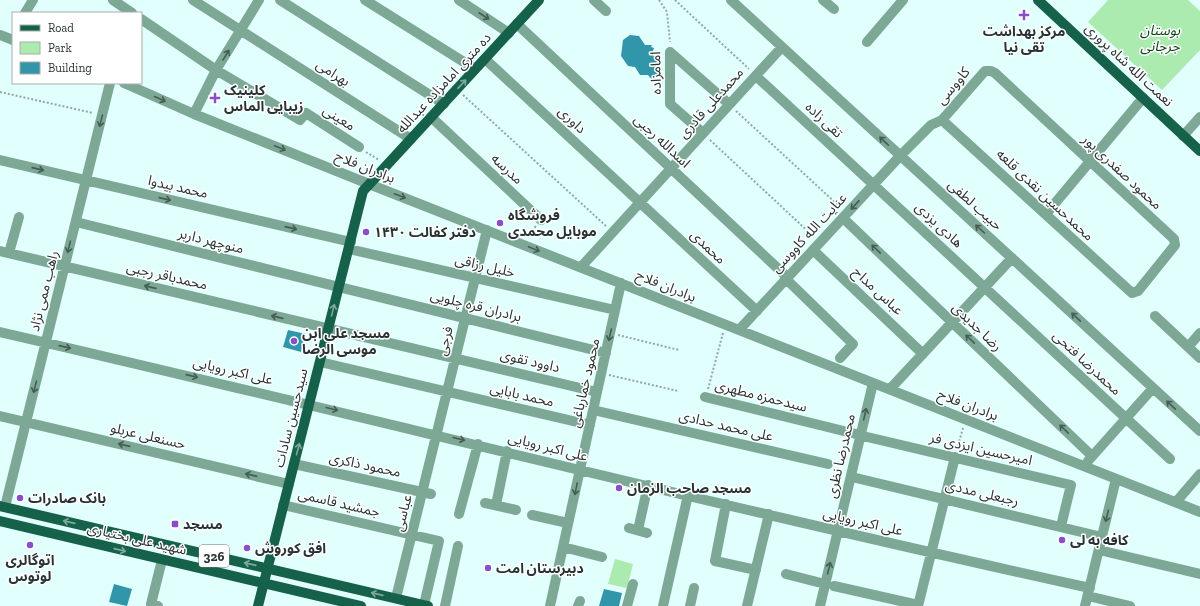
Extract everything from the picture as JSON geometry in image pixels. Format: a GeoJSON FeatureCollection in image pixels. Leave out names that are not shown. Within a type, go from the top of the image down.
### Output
{"type":"FeatureCollection","features":[{"type":"Feature","properties":{"kind":"main road","name":"ده متری امامزاده عبدالله"},"geometry":{"type":"LineString","coordinates":[[369,184],[539,0]]}},
{"type":"Feature","properties":{"kind":"main road","name":"نعمت الله شاه پروری"},"geometry":{"type":"LineString","coordinates":[[1038,0],[1200,151]]}},
{"type":"Feature","properties":{"kind":"main road","name":"سیدحسین سادات"},"geometry":{"type":"LineString","coordinates":[[258,606],[362,196],[369,184]]}},
{"type":"Feature","properties":{"kind":"main road"},"geometry":{"type":"LineString","coordinates":[[0,521],[2,506]]}},
{"type":"Feature","properties":{"kind":"main road","name":"شهید علی بختیاری"},"geometry":{"type":"LineString","coordinates":[[2,506],[426,606]]}},
{"type":"Feature","properties":{"kind":"main road","name":"شهید علی بختیاری"},"geometry":{"type":"LineString","coordinates":[[0,521],[361,606]]}},
{"type":"Feature","properties":{"kind":"main road"},"geometry":{"type":"LineString","coordinates":[[305,593],[309,578]]}},
{"type":"Feature","properties":{"kind":"street"},"geometry":{"type":"LineString","coordinates":[[26,12],[32,0]]}},
{"type":"Feature","properties":{"kind":"street"},"geometry":{"type":"LineString","coordinates":[[113,0],[131,12]]}},
{"type":"Feature","properties":{"kind":"street","name":"بهرامی"},"geometry":{"type":"LineString","coordinates":[[193,0],[411,139]]}},
{"type":"Feature","properties":{"kind":"street"},"geometry":{"type":"LineString","coordinates":[[194,114],[216,70],[259,0]]}},
{"type":"Feature","properties":{"kind":"street"},"geometry":{"type":"LineString","coordinates":[[280,0],[444,104]]}},
{"type":"Feature","properties":{"kind":"street"},"geometry":{"type":"LineString","coordinates":[[365,0],[475,69]]}},
{"type":"Feature","properties":{"kind":"street"},"geometry":{"type":"LineString","coordinates":[[459,0],[509,33]]}},
{"type":"Feature","properties":{"kind":"street"},"geometry":{"type":"LineString","coordinates":[[594,0],[606,11]]}},
{"type":"Feature","properties":{"kind":"street","name":"حبیب لطفی"},"geometry":{"type":"LineString","coordinates":[[731,0],[1200,432]]}},
{"type":"Feature","properties":{"kind":"street"},"geometry":{"type":"LineString","coordinates":[[823,0],[834,9]]}},
{"type":"Feature","properties":{"kind":"street"},"geometry":{"type":"LineString","coordinates":[[867,42],[903,0]]}},
{"type":"Feature","properties":{"kind":"street"},"geometry":{"type":"LineString","coordinates":[[142,20],[216,70]]}},
{"type":"Feature","properties":{"kind":"street","name":"اسدالله رجبی"},"geometry":{"type":"LineString","coordinates":[[517,24],[787,278],[853,344],[840,358]]}},
{"type":"Feature","properties":{"kind":"street","name":"محمدعلی قادری"},"geometry":{"type":"LineString","coordinates":[[581,267],[782,47]]}},
{"type":"Feature","properties":{"kind":"street"},"geometry":{"type":"LineString","coordinates":[[670,52],[729,104]]}},
{"type":"Feature","properties":{"kind":"street","name":"امامزاده"},"geometry":{"type":"LineString","coordinates":[[670,52],[670,104],[703,133]]}},
{"type":"Feature","properties":{"kind":"street","name":"داوری"},"geometry":{"type":"LineString","coordinates":[[485,59],[640,202]]}},
{"type":"Feature","properties":{"kind":"street","name":"معینی"},"geometry":{"type":"LineString","coordinates":[[216,70],[300,120],[306,113],[358,147]]}},
{"type":"Feature","properties":{"kind":"street","name":"کاووسی"},"geometry":{"type":"LineString","coordinates":[[900,156],[931,125],[942,120],[982,73],[988,71],[994,73]]}},
{"type":"Feature","properties":{"kind":"street","name":"محمود صفدری پور"},"geometry":{"type":"LineString","coordinates":[[994,73],[1176,241],[1174,247],[1138,291],[1132,293],[1128,291]]}},
{"type":"Feature","properties":{"kind":"street","name":"تقی زاده"},"geometry":{"type":"LineString","coordinates":[[756,76],[874,184]]}},
{"type":"Feature","properties":{"kind":"street","name":"راهب ممی نژاد"},"geometry":{"type":"LineString","coordinates":[[2,506],[26,422],[110,84]]}},
{"type":"Feature","properties":{"kind":"street","name":"برادران فلاح"},"geometry":{"type":"LineString","coordinates":[[126,84],[194,114],[369,184],[1200,512]]}},
{"type":"Feature","properties":{"kind":"street"},"geometry":{"type":"LineString","coordinates":[[1046,214],[1143,98]]}},
{"type":"Feature","properties":{"kind":"street","name":"مدرسه"},"geometry":{"type":"LineString","coordinates":[[431,117],[541,220]]}},
{"type":"Feature","properties":{"kind":"street"},"geometry":{"type":"LineString","coordinates":[[1184,136],[1200,117]]}},
{"type":"Feature","properties":{"kind":"street","name":"محمدحسین نقدی قلعه"},"geometry":{"type":"LineString","coordinates":[[942,120],[1128,291]]}},
{"type":"Feature","properties":{"kind":"street","name":"عنایت‌ الله کاووسی"},"geometry":{"type":"LineString","coordinates":[[740,330],[900,156]]}},
{"type":"Feature","properties":{"kind":"street","name":"محمد بیدوا"},"geometry":{"type":"LineString","coordinates":[[0,160],[350,246]]}},
{"type":"Feature","properties":{"kind":"street","name":"هادی یزدی"},"geometry":{"type":"LineString","coordinates":[[874,184],[985,287]]}},
{"type":"Feature","properties":{"kind":"street","name":"محمدی"},"geometry":{"type":"LineString","coordinates":[[640,202],[757,311]]}},
{"type":"Feature","properties":{"kind":"street","name":"رضا جدیدی"},"geometry":{"type":"LineString","coordinates":[[845,215],[952,322],[1092,456]]}},
{"type":"Feature","properties":{"kind":"street"},"geometry":{"type":"LineString","coordinates":[[5,252],[19,217]]}},
{"type":"Feature","properties":{"kind":"street","name":"منوچهر داربر"},"geometry":{"type":"LineString","coordinates":[[76,222],[339,287]]}},
{"type":"Feature","properties":{"kind":"street","name":"فرجی"},"geometry":{"type":"LineString","coordinates":[[436,434],[487,230]]}},
{"type":"Feature","properties":{"kind":"street","name":"خلیل رزاقی"},"geometry":{"type":"LineString","coordinates":[[350,246],[475,278],[615,310]]}},
{"type":"Feature","properties":{"kind":"street","name":"عباس مداح"},"geometry":{"type":"LineString","coordinates":[[817,246],[924,354]]}},
{"type":"Feature","properties":{"kind":"street","name":"محمدباقر رجبی"},"geometry":{"type":"LineString","coordinates":[[5,252],[456,358]]}},
{"type":"Feature","properties":{"kind":"street"},"geometry":{"type":"LineString","coordinates":[[890,390],[1012,258]]}},
{"type":"Feature","properties":{"kind":"street","name":"محمود خمارباغی"},"geometry":{"type":"LineString","coordinates":[[550,606],[621,283]]}},
{"type":"Feature","properties":{"kind":"street","name":"برادران قره چلویی"},"geometry":{"type":"LineString","coordinates":[[339,287],[606,353]]}},
{"type":"Feature","properties":{"kind":"street","name":"محمدرضا فتحی"},"geometry":{"type":"LineString","coordinates":[[985,287],[1170,459]]}},
{"type":"Feature","properties":{"kind":"street"},"geometry":{"type":"LineString","coordinates":[[1155,316],[1200,358]]}},
{"type":"Feature","properties":{"kind":"street","name":"علی اکبر رویایی"},"geometry":{"type":"LineString","coordinates":[[0,332],[310,404],[931,553],[1088,597],[1130,606]]}},
{"type":"Feature","properties":{"kind":"street"},"geometry":{"type":"LineString","coordinates":[[1188,347],[1200,333]]}},
{"type":"Feature","properties":{"kind":"street","name":"داوود تقوی"},"geometry":{"type":"LineString","coordinates":[[456,358],[597,392]]}},
{"type":"Feature","properties":{"kind":"street","name":"محمد بابایی"},"geometry":{"type":"LineString","coordinates":[[320,362],[590,425]]}},
{"type":"Feature","properties":{"kind":"street","name":"محمدرضا نظری"},"geometry":{"type":"LineString","coordinates":[[820,606],[829,585],[838,531],[862,435],[873,383]]}},
{"type":"Feature","properties":{"kind":"street"},"geometry":{"type":"LineString","coordinates":[[1084,466],[1153,388]]}},
{"type":"Feature","properties":{"kind":"street","name":"سیدحمزه مطهری"},"geometry":{"type":"LineString","coordinates":[[706,397],[862,435]]}},
{"type":"Feature","properties":{"kind":"street","name":"علی محمد حدادی"},"geometry":{"type":"LineString","coordinates":[[593,410],[828,464]]}},
{"type":"Feature","properties":{"kind":"street","name":"حسنعلی عربلو"},"geometry":{"type":"LineString","coordinates":[[0,416],[289,484]]}},
{"type":"Feature","properties":{"kind":"street","name":"عباسی"},"geometry":{"type":"LineString","coordinates":[[396,598],[412,534],[426,493],[436,434]]}},
{"type":"Feature","properties":{"kind":"street","name":"امیرحسین ایزدی فر"},"geometry":{"type":"LineString","coordinates":[[862,435],[1071,485],[1061,526]]}},
{"type":"Feature","properties":{"kind":"street"},"geometry":{"type":"LineString","coordinates":[[459,514],[478,444]]}},
{"type":"Feature","properties":{"kind":"street"},"geometry":{"type":"LineString","coordinates":[[496,505],[507,451]]}},
{"type":"Feature","properties":{"kind":"street"},"geometry":{"type":"LineString","coordinates":[[786,574],[918,606],[955,457]]}},
{"type":"Feature","properties":{"kind":"street","name":"محمود ذاکری"},"geometry":{"type":"LineString","coordinates":[[294,464],[426,493]]}},
{"type":"Feature","properties":{"kind":"street"},"geometry":{"type":"LineString","coordinates":[[1176,502],[1200,474]]}},
{"type":"Feature","properties":{"kind":"street","name":"رجبعلی مددی"},"geometry":{"type":"LineString","coordinates":[[856,478],[1102,537]]}},
{"type":"Feature","properties":{"kind":"street"},"geometry":{"type":"LineString","coordinates":[[1088,597],[1116,479]]}},
{"type":"Feature","properties":{"kind":"street"},"geometry":{"type":"LineString","coordinates":[[638,530],[648,485]]}},
{"type":"Feature","properties":{"kind":"street"},"geometry":{"type":"LineString","coordinates":[[663,606],[688,495]]}},
{"type":"Feature","properties":{"kind":"street"},"geometry":{"type":"LineString","coordinates":[[485,503],[516,510]]}},
{"type":"Feature","properties":{"kind":"street"},"geometry":{"type":"LineString","coordinates":[[726,504],[715,561],[756,570]]}},
{"type":"Feature","properties":{"kind":"street","name":"جمشید قاسمی"},"geometry":{"type":"LineString","coordinates":[[284,505],[439,541],[426,606]]}},
{"type":"Feature","properties":{"kind":"street"},"geometry":{"type":"LineString","coordinates":[[747,606],[769,514]]}},
{"type":"Feature","properties":{"kind":"street"},"geometry":{"type":"LineString","coordinates":[[532,515],[568,523]]}},
{"type":"Feature","properties":{"kind":"street"},"geometry":{"type":"LineString","coordinates":[[445,606],[458,546]]}},
{"type":"Feature","properties":{"kind":"street"},"geometry":{"type":"LineString","coordinates":[[563,546],[602,557]]}},
{"type":"Feature","properties":{"kind":"street"},"geometry":{"type":"LineString","coordinates":[[1099,550],[1200,574]]}},
{"type":"Feature","properties":{"kind":"street"},"geometry":{"type":"LineString","coordinates":[[158,606],[151,604],[162,560]]}},
{"type":"Feature","properties":{"kind":"street"},"geometry":{"type":"LineString","coordinates":[[627,606],[633,584]]}},
{"type":"Feature","properties":{"kind":"street"},"geometry":{"type":"LineString","coordinates":[[690,606],[694,588]]}},
{"type":"Feature","properties":{"kind":"path","name":"امامزاده"},"geometry":{"type":"LineString","coordinates":[[659,0],[667,12],[670,52]]}},
{"type":"Feature","properties":{"kind":"path"},"geometry":{"type":"LineString","coordinates":[[675,0],[756,76]]}},
{"type":"Feature","properties":{"kind":"path"},"geometry":{"type":"LineString","coordinates":[[457,89],[612,233]]}},
{"type":"Feature","properties":{"kind":"path"},"geometry":{"type":"LineString","coordinates":[[0,92],[102,115]]}},
{"type":"Feature","properties":{"kind":"path"},"geometry":{"type":"LineString","coordinates":[[729,104],[845,215]]}},
{"type":"Feature","properties":{"kind":"path"},"geometry":{"type":"LineString","coordinates":[[703,133],[817,246]]}},
{"type":"Feature","properties":{"kind":"path","name":"معینی"},"geometry":{"type":"LineString","coordinates":[[358,147],[387,165]]}},
{"type":"Feature","properties":{"kind":"path"},"geometry":{"type":"LineString","coordinates":[[521,244],[541,220]]}},
{"type":"Feature","properties":{"kind":"path","name":"سیدحمزه مطهری"},"geometry":{"type":"LineString","coordinates":[[706,397],[725,324]]}},
{"type":"Feature","properties":{"kind":"path"},"geometry":{"type":"LineString","coordinates":[[610,333],[679,350]]}},
{"type":"Feature","properties":{"kind":"path"},"geometry":{"type":"LineString","coordinates":[[601,374],[678,391]]}},
{"type":"Feature","properties":{"kind":"path"},"geometry":{"type":"LineString","coordinates":[[955,457],[965,419]]}},
{"type":"Feature","properties":{"kind":"green space","name":"بوستان جرجانی"},"geometry":{"type":"Polygon","coordinates":[[[1108,0],[1188,0],[1200,11],[1200,50],[1162,90],[1088,22],[1108,0]]]}},
{"type":"Feature","properties":{"kind":"green space"},"geometry":{"type":"Polygon","coordinates":[[[615,559],[633,564],[627,588],[608,584],[615,559]]]}},
{"type":"Feature","properties":{"kind":"building"},"geometry":{"type":"Polygon","coordinates":[[[630,35],[639,36],[645,45],[652,45],[651,47],[654,48],[652,54],[658,61],[656,68],[659,74],[652,80],[648,75],[640,75],[635,67],[628,66],[621,56],[623,40],[630,35]]]}},
{"type":"Feature","properties":{"kind":"building","name":"مسجد علی ابن موسی الرضا"},"geometry":{"type":"Polygon","coordinates":[[[288,330],[306,334],[301,352],[283,347],[288,330]]]}},
{"type":"Feature","properties":{"kind":"building"},"geometry":{"type":"Polygon","coordinates":[[[114,584],[132,589],[127,606],[109,602],[114,584]]]}},
{"type":"Feature","properties":{"kind":"building"},"geometry":{"type":"Polygon","coordinates":[[[604,589],[622,593],[619,606],[599,606],[604,589]]]}},
{"type":"Feature","properties":{"kind":"place","name":"مرکز بهداشت تقی نیا"},"geometry":{"type":"Point","coordinates":[1024,15]}},
{"type":"Feature","properties":{"kind":"place","name":"کلینیک زیبایی الماس"},"geometry":{"type":"Point","coordinates":[215,98]}},
{"type":"Feature","properties":{"kind":"place","name":"فروشگاه موبایل محمدی"},"geometry":{"type":"Point","coordinates":[500,223]}},
{"type":"Feature","properties":{"kind":"place","name":"دفتر کفالت ۱۴۳۰"},"geometry":{"type":"Point","coordinates":[366,232]}},
{"type":"Feature","properties":{"kind":"place","name":"مسجد علی ابن موسی الرضا"},"geometry":{"type":"Point","coordinates":[294,341]}},
{"type":"Feature","properties":{"kind":"place","name":"مسجد صاحب الزمان"},"geometry":{"type":"Point","coordinates":[619,488]}},
{"type":"Feature","properties":{"kind":"place","name":"بانک صادرات"},"geometry":{"type":"Point","coordinates":[20,498]}},
{"type":"Feature","properties":{"kind":"place","name":"مسجد"},"geometry":{"type":"Point","coordinates":[175,524]}},
{"type":"Feature","properties":{"kind":"place","name":"کافه به لی"},"geometry":{"type":"Point","coordinates":[1062,540]}},
{"type":"Feature","properties":{"kind":"place","name":"اتوگالری لوتوس"},"geometry":{"type":"Point","coordinates":[30,545]}},
{"type":"Feature","properties":{"kind":"place","name":"افق کوروش"},"geometry":{"type":"Point","coordinates":[247,548]}},
{"type":"Feature","properties":{"kind":"place","name":"دبیرستان امت"},"geometry":{"type":"Point","coordinates":[488,568]}}]}
